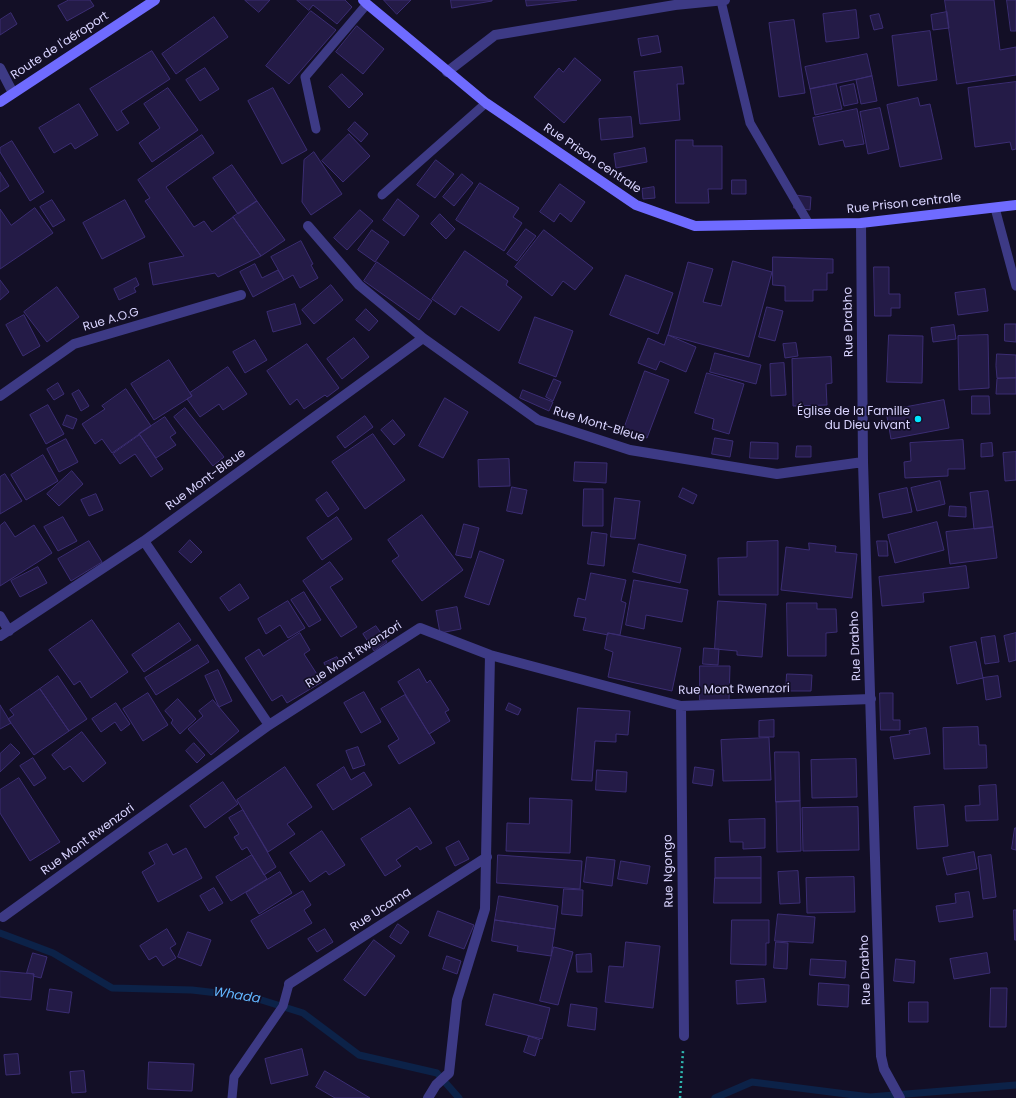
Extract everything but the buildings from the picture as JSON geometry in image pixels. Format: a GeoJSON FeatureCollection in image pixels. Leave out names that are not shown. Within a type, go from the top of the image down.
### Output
{"type":"FeatureCollection","features":[{"type":"Feature","properties":{"kind":"street","name":"Route de l'aéroport"},"geometry":{"type":"LineString","coordinates":[[0,102],[155,0]]}},
{"type":"Feature","properties":{"kind":"street"},"geometry":{"type":"LineString","coordinates":[[447,72],[495,35],[674,2],[723,0]]}},
{"type":"Feature","properties":{"kind":"street","name":"Rue Prison centrale"},"geometry":{"type":"LineString","coordinates":[[365,2],[486,103],[636,205],[696,226],[861,222],[1016,205]]}},
{"type":"Feature","properties":{"kind":"street"},"geometry":{"type":"LineString","coordinates":[[0,68],[13,93]]}},
{"type":"Feature","properties":{"kind":"street","name":"Rue Drabho"},"geometry":{"type":"LineString","coordinates":[[861,222],[863,462],[881,1056],[884,1069],[900,1098]]}},
{"type":"Feature","properties":{"kind":"street","name":"Rue Mont-Bleue"},"geometry":{"type":"LineString","coordinates":[[308,226],[359,285],[423,338],[538,420],[630,450],[777,474],[863,462]]}},
{"type":"Feature","properties":{"kind":"street","name":"Rue A.O.G"},"geometry":{"type":"LineString","coordinates":[[0,396],[74,344],[241,295]]}},
{"type":"Feature","properties":{"kind":"street","name":"Rue Mont-Bleue"},"geometry":{"type":"LineString","coordinates":[[0,636],[144,541],[423,338]]}},
{"type":"Feature","properties":{"kind":"street"},"geometry":{"type":"LineString","coordinates":[[144,541],[269,725]]}},
{"type":"Feature","properties":{"kind":"street"},"geometry":{"type":"LineString","coordinates":[[0,616],[9,631]]}},
{"type":"Feature","properties":{"kind":"street","name":"Rue Mont Rwenzori"},"geometry":{"type":"LineString","coordinates":[[2,918],[269,725],[420,628],[490,655],[681,706],[871,699]]}},
{"type":"Feature","properties":{"kind":"street"},"geometry":{"type":"LineString","coordinates":[[428,1098],[436,1085],[448,1073],[458,1000],[485,909],[490,655]]}},
{"type":"Feature","properties":{"kind":"street","name":"Rue Ngongo"},"geometry":{"type":"LineString","coordinates":[[681,706],[684,1036]]}},
{"type":"Feature","properties":{"kind":"street","name":"Rue Ucama"},"geometry":{"type":"LineString","coordinates":[[289,984],[487,858]]}},
{"type":"Feature","properties":{"kind":"lane"},"geometry":{"type":"LineString","coordinates":[[723,0],[750,123],[808,224]]}},
{"type":"Feature","properties":{"kind":"lane"},"geometry":{"type":"LineString","coordinates":[[316,129],[305,76],[365,2]]}},
{"type":"Feature","properties":{"kind":"lane"},"geometry":{"type":"LineString","coordinates":[[382,195],[486,103]]}},
{"type":"Feature","properties":{"kind":"lane"},"geometry":{"type":"LineString","coordinates":[[995,208],[1016,286]]}},
{"type":"Feature","properties":{"kind":"lane"},"geometry":{"type":"LineString","coordinates":[[232,1098],[234,1077],[283,1006],[289,984]]}},
{"type":"Feature","properties":{"kind":"path"},"geometry":{"type":"LineString","coordinates":[[680,1098],[684,1036]]}},
{"type":"Feature","properties":{"kind":"waterway","name":"Whada"},"geometry":{"type":"LineString","coordinates":[[0,933],[53,953],[112,988],[192,990],[252,997],[303,1013],[359,1055],[437,1073],[459,1098]]}},
{"type":"Feature","properties":{"kind":"waterway","name":"Whada"},"geometry":{"type":"LineString","coordinates":[[715,1098],[752,1082],[870,1097],[1016,1085]]}},
{"type":"Feature","properties":{"kind":"place","name":"Église de la Famille du Dieu vivant"},"geometry":{"type":"Point","coordinates":[918,419]}}]}
